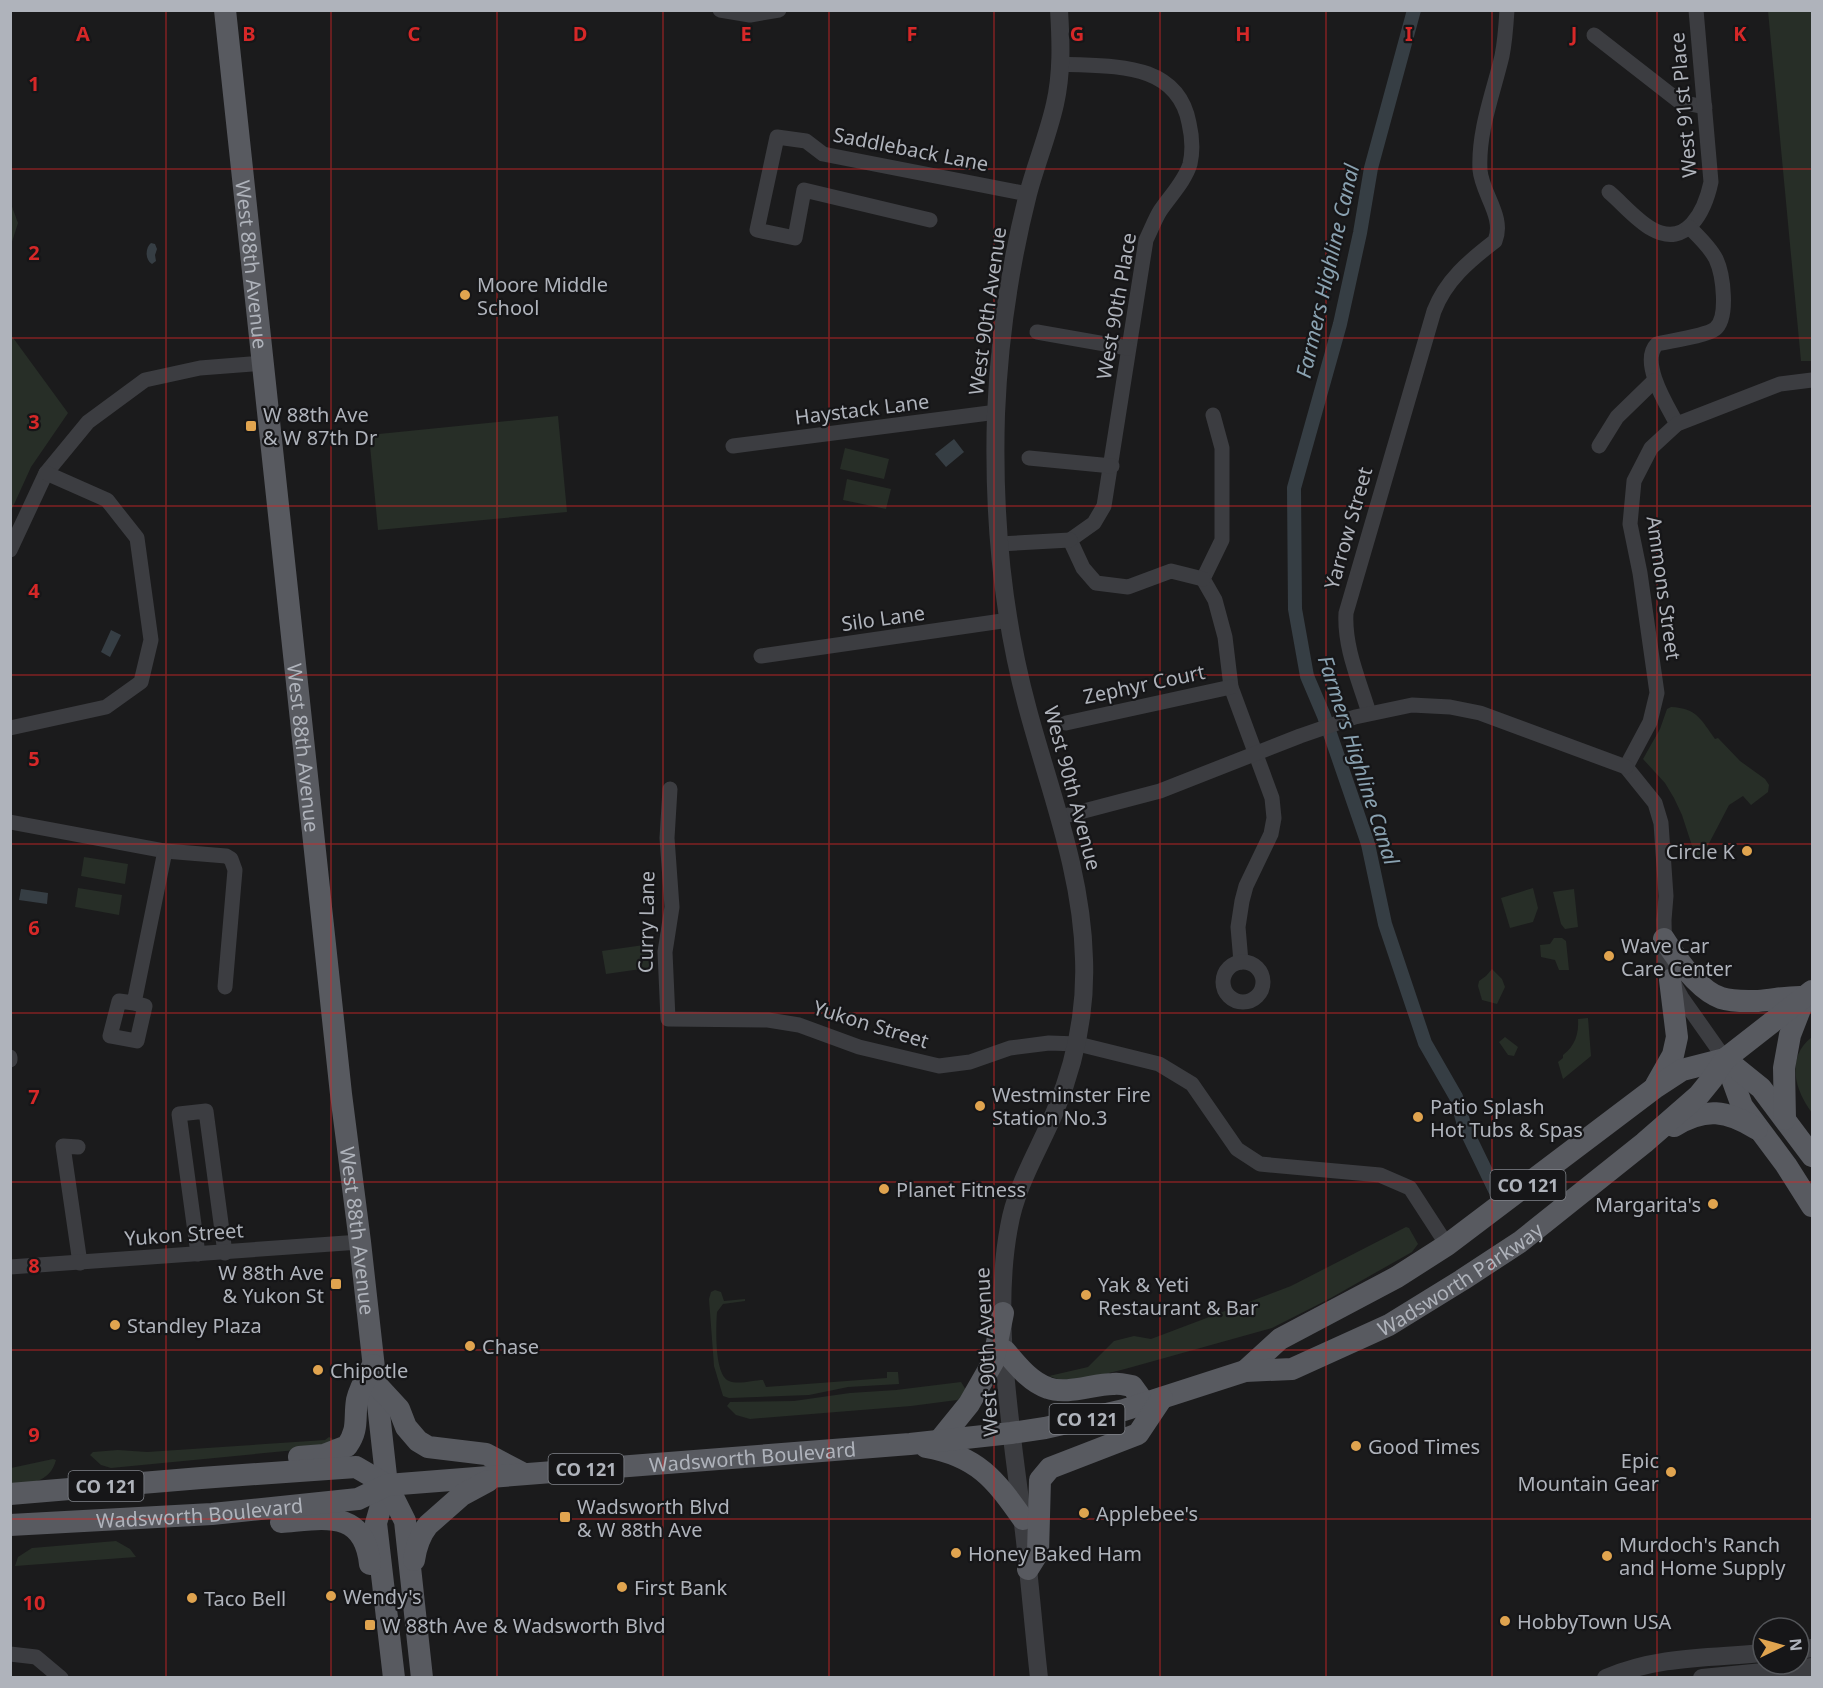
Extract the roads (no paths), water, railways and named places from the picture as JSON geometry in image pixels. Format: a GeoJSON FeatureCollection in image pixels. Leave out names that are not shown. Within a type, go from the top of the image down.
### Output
{"type":"FeatureCollection","features":[{"type":"Feature","properties":{"kind":"main road","name":"West 88th Avenue"},"geometry":{"type":"LineString","coordinates":[[225,10],[341,1094],[387,1485],[405,1521],[422,1677]]}},
{"type":"Feature","properties":{"kind":"main road"},"geometry":{"type":"LineString","coordinates":[[1664,939],[1677,961],[1717,996],[1735,1001],[1808,994],[1790,1035],[1784,1068],[1785,1119]]}},
{"type":"Feature","properties":{"kind":"main road"},"geometry":{"type":"LineString","coordinates":[[1656,1087],[1673,1055],[1677,1037],[1670,980]]}},
{"type":"Feature","properties":{"kind":"main road","name":"Wadsworth Parkway"},"geometry":{"type":"LineString","coordinates":[[1011,1433],[1091,1418],[1154,1401],[1245,1371],[1292,1369],[1389,1325],[1520,1242],[1644,1143],[1699,1095],[1725,1059],[1808,994]]}},
{"type":"Feature","properties":{"kind":"main road"},"geometry":{"type":"LineString","coordinates":[[1725,1059],[1761,1088],[1812,1156]]}},
{"type":"Feature","properties":{"kind":"main road"},"geometry":{"type":"LineString","coordinates":[[1725,1059],[1739,1100],[1786,1165],[1812,1206]]}},
{"type":"Feature","properties":{"kind":"main road","name":"Wadsworth Parkway"},"geometry":{"type":"LineString","coordinates":[[1245,1371],[1280,1339],[1397,1277],[1447,1245],[1656,1087],[1682,1070],[1725,1059]]}},
{"type":"Feature","properties":{"kind":"main road"},"geometry":{"type":"LineString","coordinates":[[1644,1143],[1683,1120],[1708,1112],[1735,1116],[1761,1132]]}},
{"type":"Feature","properties":{"kind":"main road"},"geometry":{"type":"LineString","coordinates":[[939,1441],[969,1404],[993,1362],[1003,1313]]}},
{"type":"Feature","properties":{"kind":"main road"},"geometry":{"type":"LineString","coordinates":[[1005,1351],[1019,1369],[1050,1389],[1115,1383],[1132,1386],[1154,1401],[1138,1434],[1050,1468],[1040,1480],[1038,1553],[1028,1569]]}},
{"type":"Feature","properties":{"kind":"main road"},"geometry":{"type":"LineString","coordinates":[[269,1474],[280,1458],[324,1455],[347,1446],[357,1426],[357,1400],[363,1382],[374,1374],[399,1409],[406,1427],[418,1441],[428,1447],[486,1454],[524,1474]]}},
{"type":"Feature","properties":{"kind":"main road","name":"Wadsworth Boulevard"},"geometry":{"type":"LineString","coordinates":[[10,1525],[226,1513],[358,1499],[387,1485],[910,1444],[1011,1433]]}},
{"type":"Feature","properties":{"kind":"main road"},"geometry":{"type":"LineString","coordinates":[[910,1444],[949,1451],[981,1468],[1001,1488],[1023,1519]]}},
{"type":"Feature","properties":{"kind":"main road","name":"Wadsworth Boulevard"},"geometry":{"type":"LineString","coordinates":[[10,1494],[356,1467],[387,1485]]}},
{"type":"Feature","properties":{"kind":"main road"},"geometry":{"type":"LineString","coordinates":[[412,1579],[416,1548],[423,1530],[462,1495],[498,1476]]}},
{"type":"Feature","properties":{"kind":"main road","name":"West 88th Avenue"},"geometry":{"type":"LineString","coordinates":[[387,1485],[376,1523],[394,1677]]}},
{"type":"Feature","properties":{"kind":"main road"},"geometry":{"type":"LineString","coordinates":[[226,1513],[248,1525],[330,1518],[340,1520],[361,1533],[369,1548],[372,1579],[385,1597]]}},
{"type":"Feature","properties":{"kind":"street"},"geometry":{"type":"LineString","coordinates":[[720,10],[750,15],[779,10]]}},
{"type":"Feature","properties":{"kind":"street","name":"West 90th Avenue"},"geometry":{"type":"LineString","coordinates":[[1039,1677],[1023,1519],[1011,1433],[1003,1313],[1004,1260],[1009,1223],[1019,1190],[1058,1106],[1078,1044],[1084,1009],[1084,952],[1076,885],[1061,817],[1027,707],[1010,620],[999,544],[996,412],[1010,288],[1028,194],[1055,102],[1060,64],[1059,10]]}},
{"type":"Feature","properties":{"kind":"street","name":"Yarrow Street"},"geometry":{"type":"LineString","coordinates":[[1369,713],[1348,645],[1345,630],[1346,613],[1434,310],[1448,284],[1460,270],[1495,241],[1497,235],[1497,220],[1483,186],[1480,152],[1502,54],[1507,10]]}},
{"type":"Feature","properties":{"kind":"street","name":"West 91st Place"},"geometry":{"type":"LineString","coordinates":[[1689,227],[1698,218],[1705,205],[1711,182],[1696,10]]}},
{"type":"Feature","properties":{"kind":"street"},"geometry":{"type":"LineString","coordinates":[[1594,35],[1680,102],[1705,107]]}},
{"type":"Feature","properties":{"kind":"street","name":"West 90th Place"},"geometry":{"type":"LineString","coordinates":[[1060,64],[1139,70],[1170,85],[1179,95],[1187,112],[1192,151],[1190,165],[1184,177],[1159,212],[1146,240],[1104,506],[1094,523],[1070,540]]}},
{"type":"Feature","properties":{"kind":"street","name":"Saddleback Lane"},"geometry":{"type":"LineString","coordinates":[[930,220],[804,190],[795,238],[757,230],[777,137],[806,141],[823,154],[1028,194]]}},
{"type":"Feature","properties":{"kind":"street"},"geometry":{"type":"LineString","coordinates":[[1608,192],[1652,229],[1676,234],[1689,227],[1707,246],[1716,260],[1721,279],[1724,309],[1717,327],[1713,331],[1657,344],[1651,354],[1654,381],[1677,424]]}},
{"type":"Feature","properties":{"kind":"street"},"geometry":{"type":"LineString","coordinates":[[1036,332],[1128,348]]}},
{"type":"Feature","properties":{"kind":"street"},"geometry":{"type":"LineString","coordinates":[[10,550],[46,473],[88,422],[145,380],[200,368],[264,363]]}},
{"type":"Feature","properties":{"kind":"street","name":"Ammons Street"},"geometry":{"type":"LineString","coordinates":[[1626,766],[1650,722],[1657,693],[1630,524],[1634,481],[1651,448],[1677,424],[1780,384],[1812,380]]}},
{"type":"Feature","properties":{"kind":"street"},"geometry":{"type":"LineString","coordinates":[[1599,446],[1617,417],[1654,381]]}},
{"type":"Feature","properties":{"kind":"street","name":"Haystack Lane"},"geometry":{"type":"LineString","coordinates":[[733,446],[996,412]]}},
{"type":"Feature","properties":{"kind":"street"},"geometry":{"type":"LineString","coordinates":[[1203,579],[1222,540],[1222,448],[1213,415]]}},
{"type":"Feature","properties":{"kind":"street"},"geometry":{"type":"LineString","coordinates":[[1029,458],[1112,466]]}},
{"type":"Feature","properties":{"kind":"street"},"geometry":{"type":"LineString","coordinates":[[10,728],[106,707],[141,682],[151,640],[137,538],[106,500],[46,473]]}},
{"type":"Feature","properties":{"kind":"street"},"geometry":{"type":"LineString","coordinates":[[999,544],[1070,540],[1083,568],[1096,583],[1128,587],[1171,571],[1203,579],[1215,600],[1225,637],[1231,687],[1272,798],[1274,818],[1270,834],[1246,886],[1242,901],[1238,927],[1241,962]]}},
{"type":"Feature","properties":{"kind":"street","name":"Silo Lane"},"geometry":{"type":"LineString","coordinates":[[761,656],[1010,620]]}},
{"type":"Feature","properties":{"kind":"street","name":"Zephyr Court"},"geometry":{"type":"LineString","coordinates":[[1066,723],[1231,687]]}},
{"type":"Feature","properties":{"kind":"street"},"geometry":{"type":"LineString","coordinates":[[1061,817],[1160,791],[1315,730],[1369,713],[1412,705],[1467,709],[1626,766],[1655,803],[1661,823],[1666,896],[1665,967],[1670,980],[1725,1059]]}},
{"type":"Feature","properties":{"kind":"street","name":"Curry Lane"},"geometry":{"type":"LineString","coordinates":[[668,1019],[665,952],[672,907],[667,838],[670,789]]}},
{"type":"Feature","properties":{"kind":"street"},"geometry":{"type":"LineString","coordinates":[[10,822],[165,851],[226,856],[231,859],[235,870],[225,987]]}},
{"type":"Feature","properties":{"kind":"street"},"geometry":{"type":"LineString","coordinates":[[134,1004],[165,851]]}},
{"type":"Feature","properties":{"kind":"street","name":"Yukon Street"},"geometry":{"type":"LineString","coordinates":[[668,1019],[768,1020],[799,1025],[859,1047],[939,1066],[970,1062],[1010,1048],[1048,1043],[1078,1044],[1159,1064],[1192,1084],[1237,1149],[1260,1164],[1380,1175],[1410,1188],[1447,1245]]}},
{"type":"Feature","properties":{"kind":"street"},"geometry":{"type":"LineString","coordinates":[[198,1254],[179,1114],[206,1111],[225,1253]]}},
{"type":"Feature","properties":{"kind":"street"},"geometry":{"type":"LineString","coordinates":[[78,1147],[63,1146],[80,1263]]}},
{"type":"Feature","properties":{"kind":"street","name":"Yukon Street"},"geometry":{"type":"LineString","coordinates":[[10,1268],[360,1242]]}},
{"type":"Feature","properties":{"kind":"street"},"geometry":{"type":"LineString","coordinates":[[10,1654],[36,1657],[61,1677]]}},
{"type":"Feature","properties":{"kind":"street"},"geometry":{"type":"LineString","coordinates":[[1606,1677],[1639,1665],[1660,1661],[1751,1654]]}},
{"type":"Feature","properties":{"kind":"street"},"geometry":{"type":"LineString","coordinates":[[1702,1677],[1812,1667]]}},
{"type":"Feature","properties":{"kind":"waterway","name":"Farmers Highline Canal"},"geometry":{"type":"LineString","coordinates":[[1414,10],[1371,168],[1360,233],[1340,324],[1294,488],[1295,609],[1307,676],[1324,716],[1368,844],[1385,924],[1425,1043],[1456,1097],[1465,1128],[1495,1190]]}},
{"type":"Feature","properties":{"kind":"place","name":"Moore Middle School"},"geometry":{"type":"Point","coordinates":[465,295]}},
{"type":"Feature","properties":{"kind":"place","name":"W 88th Ave & W 87th Dr"},"geometry":{"type":"Point","coordinates":[251,426]}},
{"type":"Feature","properties":{"kind":"place","name":"Circle K"},"geometry":{"type":"Point","coordinates":[1747,851]}},
{"type":"Feature","properties":{"kind":"place","name":"Wave Car Care Center"},"geometry":{"type":"Point","coordinates":[1609,956]}},
{"type":"Feature","properties":{"kind":"place","name":"Westminster Fire Station No.3"},"geometry":{"type":"Point","coordinates":[980,1106]}},
{"type":"Feature","properties":{"kind":"place","name":"Patio Splash Hot Tubs & Spas"},"geometry":{"type":"Point","coordinates":[1418,1117]}},
{"type":"Feature","properties":{"kind":"place","name":"Planet Fitness"},"geometry":{"type":"Point","coordinates":[884,1189]}},
{"type":"Feature","properties":{"kind":"place","name":"Margarita's"},"geometry":{"type":"Point","coordinates":[1713,1204]}},
{"type":"Feature","properties":{"kind":"place","name":"W 88th Ave & Yukon St"},"geometry":{"type":"Point","coordinates":[336,1284]}},
{"type":"Feature","properties":{"kind":"place","name":"Yak & Yeti Restaurant & Bar"},"geometry":{"type":"Point","coordinates":[1086,1295]}},
{"type":"Feature","properties":{"kind":"place","name":"Standley Plaza"},"geometry":{"type":"Point","coordinates":[115,1325]}},
{"type":"Feature","properties":{"kind":"place","name":"Chase"},"geometry":{"type":"Point","coordinates":[470,1346]}},
{"type":"Feature","properties":{"kind":"place","name":"Chipotle"},"geometry":{"type":"Point","coordinates":[318,1370]}},
{"type":"Feature","properties":{"kind":"place","name":"Good Times"},"geometry":{"type":"Point","coordinates":[1356,1446]}},
{"type":"Feature","properties":{"kind":"place","name":"Epic Mountain Gear"},"geometry":{"type":"Point","coordinates":[1671,1472]}},
{"type":"Feature","properties":{"kind":"place","name":"Applebee's"},"geometry":{"type":"Point","coordinates":[1084,1513]}},
{"type":"Feature","properties":{"kind":"place","name":"Wadsworth Blvd & W 88th Ave"},"geometry":{"type":"Point","coordinates":[565,1517]}},
{"type":"Feature","properties":{"kind":"place","name":"Honey Baked Ham"},"geometry":{"type":"Point","coordinates":[956,1553]}},
{"type":"Feature","properties":{"kind":"place","name":"Murdoch's Ranch and Home Supply"},"geometry":{"type":"Point","coordinates":[1607,1556]}},
{"type":"Feature","properties":{"kind":"place","name":"First Bank"},"geometry":{"type":"Point","coordinates":[622,1587]}},
{"type":"Feature","properties":{"kind":"place","name":"Wendy's"},"geometry":{"type":"Point","coordinates":[331,1596]}},
{"type":"Feature","properties":{"kind":"place","name":"Taco Bell"},"geometry":{"type":"Point","coordinates":[192,1598]}},
{"type":"Feature","properties":{"kind":"place","name":"HobbyTown USA"},"geometry":{"type":"Point","coordinates":[1505,1621]}},
{"type":"Feature","properties":{"kind":"place","name":"W 88th Ave & Wadsworth Blvd"},"geometry":{"type":"Point","coordinates":[370,1625]}}]}
